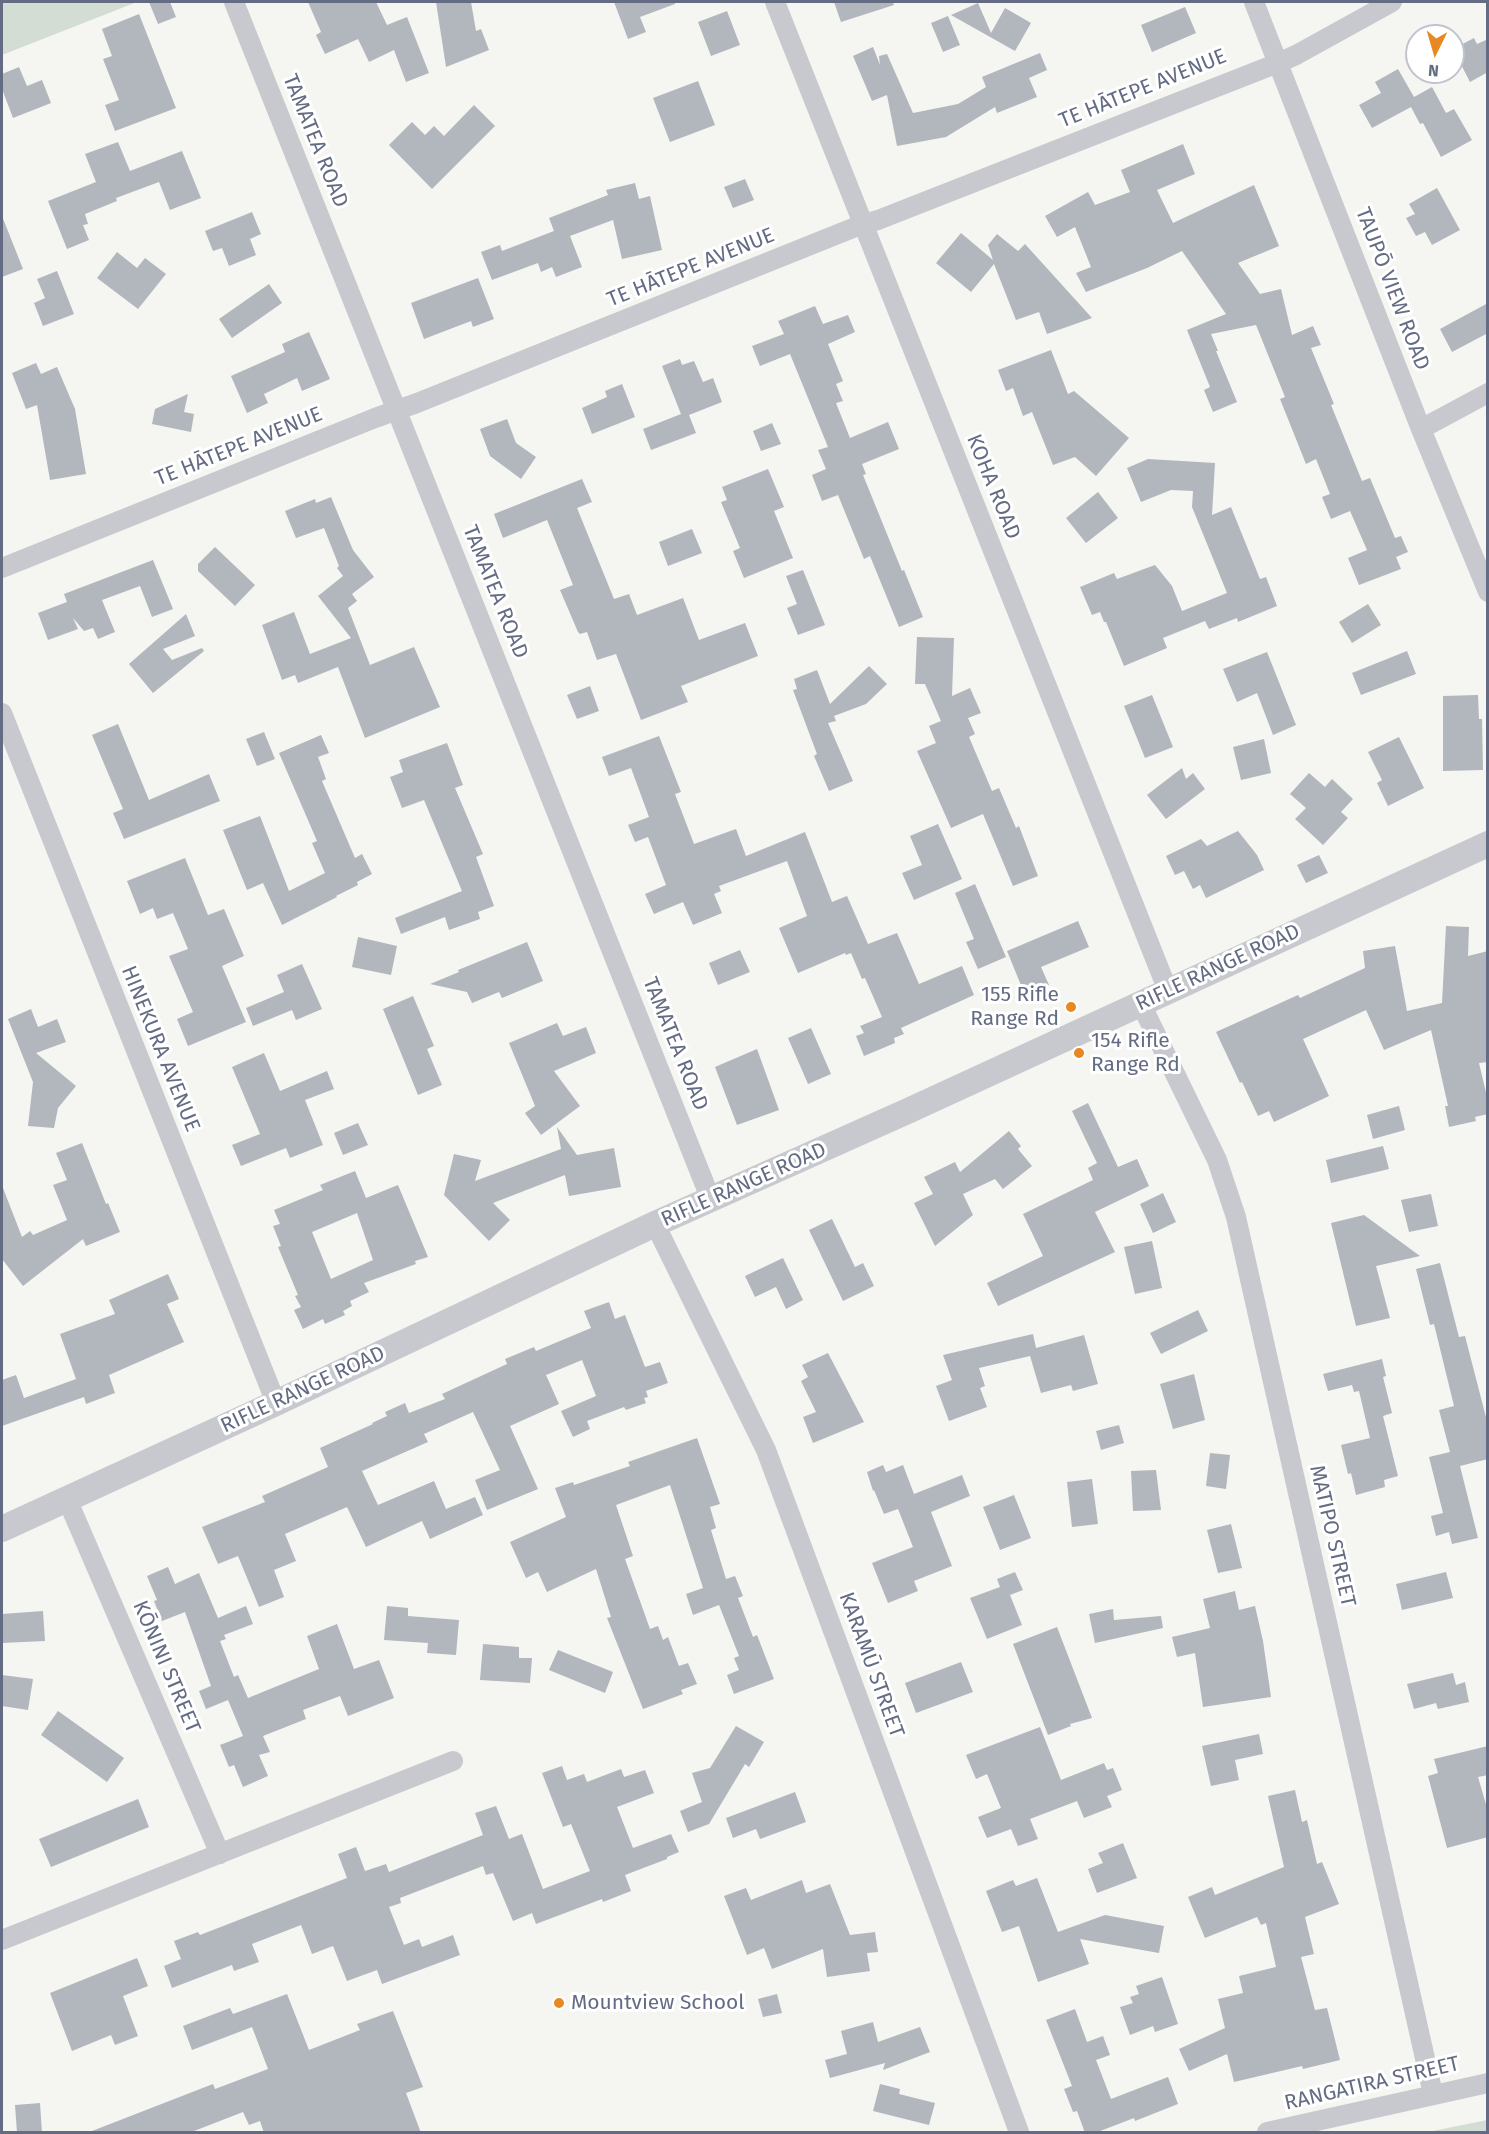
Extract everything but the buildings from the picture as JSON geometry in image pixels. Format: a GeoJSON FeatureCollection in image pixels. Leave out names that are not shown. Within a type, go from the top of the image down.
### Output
{"type":"FeatureCollection","features":[{"type":"Feature","properties":{"kind":"street","name":"TAMATEA ROAD"},"geometry":{"type":"LineString","coordinates":[[234,2],[711,1200]]}},
{"type":"Feature","properties":{"kind":"street","name":"KOHA ROAD"},"geometry":{"type":"LineString","coordinates":[[775,2],[1168,991]]}},
{"type":"Feature","properties":{"kind":"street","name":"TAUPŌ VIEW ROAD"},"geometry":{"type":"LineString","coordinates":[[1254,2],[1421,429],[1488,592]]}},
{"type":"Feature","properties":{"kind":"street","name":"TE HĀTEPE AVENUE"},"geometry":{"type":"LineString","coordinates":[[2,568],[863,224],[1278,63],[1392,2]]}},
{"type":"Feature","properties":{"kind":"street"},"geometry":{"type":"LineString","coordinates":[[1421,429],[1488,393]]}},
{"type":"Feature","properties":{"kind":"street","name":"HINEKURA AVENUE"},"geometry":{"type":"LineString","coordinates":[[2,713],[276,1403]]}},
{"type":"Feature","properties":{"kind":"street","name":"RIFLE RANGE ROAD"},"geometry":{"type":"LineString","coordinates":[[2,1529],[655,1224],[1488,844]]}},
{"type":"Feature","properties":{"kind":"street","name":"MATIPO STREET"},"geometry":{"type":"LineString","coordinates":[[1141,1004],[1217,1160],[1236,1217],[1433,2094]]}},
{"type":"Feature","properties":{"kind":"street","name":"KARAMŪ STREET"},"geometry":{"type":"LineString","coordinates":[[655,1224],[766,1450],[1019,2133]]}},
{"type":"Feature","properties":{"kind":"street","name":"KŌNINI STREET"},"geometry":{"type":"LineString","coordinates":[[67,1499],[220,1854]]}},
{"type":"Feature","properties":{"kind":"street"},"geometry":{"type":"LineString","coordinates":[[2,1940],[453,1761]]}},
{"type":"Feature","properties":{"kind":"street","name":"RANGATIRA STREET"},"geometry":{"type":"LineString","coordinates":[[1267,2133],[1488,2083]]}},
{"type":"Feature","properties":{"kind":"shaded area"},"geometry":{"type":"Polygon","coordinates":[[[2,2],[137,2],[2,55],[2,2]]]}},
{"type":"Feature","properties":{"kind":"shaded area"},"geometry":{"type":"Polygon","coordinates":[[[1487,2120],[1487,2132],[1428,2132],[1487,2120]]]}},
{"type":"Feature","properties":{"kind":"place","name":"155 Rifle Range Rd"},"geometry":{"type":"Point","coordinates":[1071,1007]}},
{"type":"Feature","properties":{"kind":"place","name":"154 Rifle Range Rd"},"geometry":{"type":"Point","coordinates":[1079,1053]}},
{"type":"Feature","properties":{"kind":"place","name":"Mountview School"},"geometry":{"type":"Point","coordinates":[559,2003]}}]}
